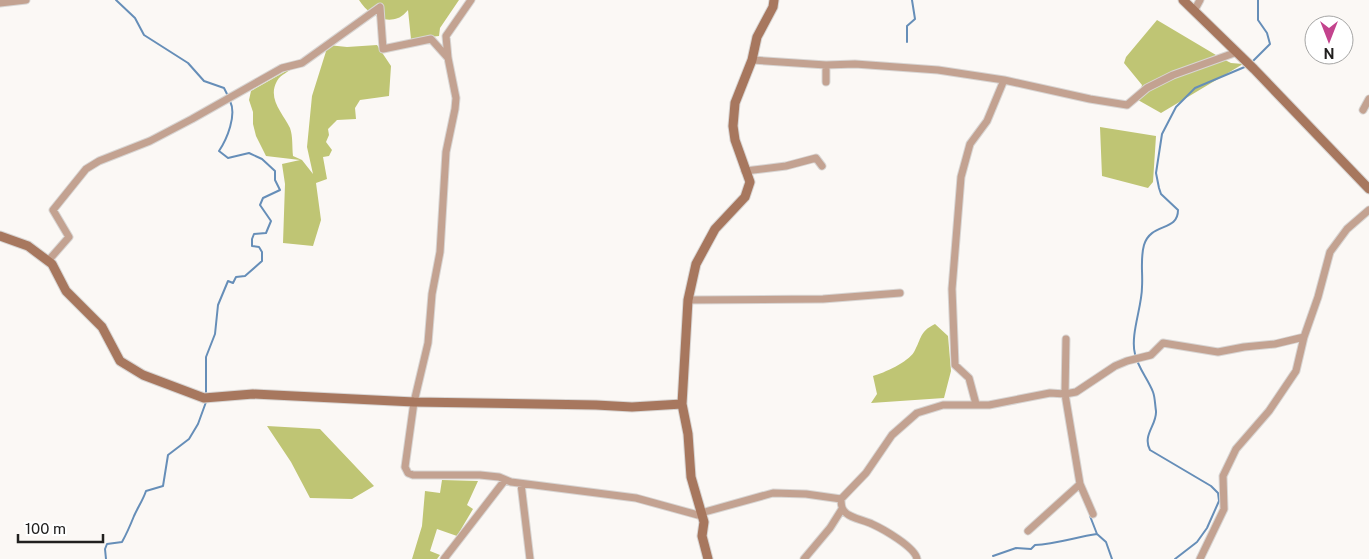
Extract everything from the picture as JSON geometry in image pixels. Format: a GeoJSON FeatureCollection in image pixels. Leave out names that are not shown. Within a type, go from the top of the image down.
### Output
{"type":"FeatureCollection","features":[{"type":"Feature","properties":{"kind":"street"},"geometry":{"type":"LineString","coordinates":[[0,3],[26,0]]}},
{"type":"Feature","properties":{"kind":"street"},"geometry":{"type":"LineString","coordinates":[[470,0],[446,36],[456,109],[446,152],[440,252],[432,294],[428,343],[414,402],[405,467],[408,473],[413,475],[486,475],[521,484],[636,498],[698,515],[773,493],[806,494],[841,500]]}},
{"type":"Feature","properties":{"kind":"street"},"geometry":{"type":"LineString","coordinates":[[708,559],[702,536],[704,522],[692,477],[688,434],[682,404],[688,300],[696,264],[715,229],[745,198],[750,182],[735,140],[733,126],[735,103],[752,60],[757,37],[773,7],[774,0]]}},
{"type":"Feature","properties":{"kind":"street"},"geometry":{"type":"LineString","coordinates":[[1183,0],[1254,69],[1369,189]]}},
{"type":"Feature","properties":{"kind":"street"},"geometry":{"type":"LineString","coordinates":[[1194,11],[1200,0]]}},
{"type":"Feature","properties":{"kind":"street"},"geometry":{"type":"LineString","coordinates":[[48,261],[69,237],[53,210],[86,169],[99,161],[159,137],[282,68],[302,63],[380,8],[383,49],[431,39],[448,58]]}},
{"type":"Feature","properties":{"kind":"street"},"geometry":{"type":"LineString","coordinates":[[752,60],[826,66],[855,64],[938,70],[1004,80],[1127,105],[1147,88],[1237,52]]}},
{"type":"Feature","properties":{"kind":"street"},"geometry":{"type":"LineString","coordinates":[[826,66],[826,82]]}},
{"type":"Feature","properties":{"kind":"street"},"geometry":{"type":"LineString","coordinates":[[976,404],[969,378],[955,365],[952,290],[961,177],[970,144],[987,121],[1004,80]]}},
{"type":"Feature","properties":{"kind":"street"},"geometry":{"type":"LineString","coordinates":[[1363,110],[1369,99]]}},
{"type":"Feature","properties":{"kind":"street"},"geometry":{"type":"LineString","coordinates":[[745,171],[786,166],[816,158],[822,166]]}},
{"type":"Feature","properties":{"kind":"street"},"geometry":{"type":"LineString","coordinates":[[1200,559],[1224,509],[1223,476],[1236,449],[1269,411],[1296,371],[1304,337],[1318,297],[1330,252],[1347,229],[1369,210]]}},
{"type":"Feature","properties":{"kind":"street"},"geometry":{"type":"LineString","coordinates":[[0,236],[28,246],[52,264],[66,292],[102,327],[120,361],[143,374],[204,398],[253,394],[414,402],[596,405],[632,408],[682,404]]}},
{"type":"Feature","properties":{"kind":"street"},"geometry":{"type":"LineString","coordinates":[[688,300],[823,299],[900,293]]}},
{"type":"Feature","properties":{"kind":"street"},"geometry":{"type":"LineString","coordinates":[[917,559],[916,554],[901,541],[873,525],[845,513],[842,509],[841,500],[866,473],[892,435],[917,413],[943,405],[989,405],[1050,393],[1065,394],[1076,392],[1127,360],[1151,355],[1162,343],[1218,352],[1276,344],[1304,337]]}},
{"type":"Feature","properties":{"kind":"street"},"geometry":{"type":"LineString","coordinates":[[1066,340],[1065,394],[1080,484],[1093,514]]}},
{"type":"Feature","properties":{"kind":"street"},"geometry":{"type":"LineString","coordinates":[[444,559],[505,480]]}},
{"type":"Feature","properties":{"kind":"street"},"geometry":{"type":"LineString","coordinates":[[521,484],[530,559]]}},
{"type":"Feature","properties":{"kind":"street"},"geometry":{"type":"LineString","coordinates":[[1028,530],[1080,484]]}},
{"type":"Feature","properties":{"kind":"street"},"geometry":{"type":"LineString","coordinates":[[804,559],[830,528],[842,509]]}},
{"type":"Feature","properties":{"kind":"green space"},"geometry":{"type":"Polygon","coordinates":[[[359,0],[459,0],[440,28],[439,36],[411,39],[408,10],[399,17],[387,20],[371,13],[359,0]]]}},
{"type":"Feature","properties":{"kind":"green space"},"geometry":{"type":"Polygon","coordinates":[[[1157,20],[1221,58],[1231,63],[1243,64],[1161,113],[1138,100],[1142,85],[1124,63],[1126,57],[1157,20]]]}},
{"type":"Feature","properties":{"kind":"green space"},"geometry":{"type":"Polygon","coordinates":[[[328,45],[347,47],[377,45],[391,66],[389,96],[360,100],[355,108],[356,119],[337,120],[328,129],[329,135],[326,142],[332,150],[329,156],[323,157],[327,179],[316,183],[321,220],[313,246],[283,243],[285,184],[282,164],[300,160],[266,156],[256,136],[253,124],[253,112],[249,100],[251,91],[295,66],[277,81],[274,88],[275,100],[290,128],[293,156],[302,160],[313,174],[307,147],[312,96],[328,45]]]}},
{"type":"Feature","properties":{"kind":"green space"},"geometry":{"type":"Polygon","coordinates":[[[1100,127],[1156,136],[1153,182],[1148,188],[1102,176],[1100,127]]]}},
{"type":"Feature","properties":{"kind":"green space"},"geometry":{"type":"Polygon","coordinates":[[[935,324],[948,336],[951,371],[944,398],[871,403],[877,394],[873,376],[907,360],[914,352],[923,333],[935,324]]]}},
{"type":"Feature","properties":{"kind":"green space"},"geometry":{"type":"Polygon","coordinates":[[[267,426],[320,429],[374,486],[352,499],[310,498],[291,462],[267,426]]]}},
{"type":"Feature","properties":{"kind":"green space"},"geometry":{"type":"Polygon","coordinates":[[[442,480],[478,481],[467,505],[473,509],[457,536],[437,529],[430,551],[440,555],[437,559],[412,559],[422,526],[425,491],[440,493],[442,480]]]}},
{"type":"Feature","properties":{"kind":"waterway"},"geometry":{"type":"LineString","coordinates":[[116,0],[135,18],[144,35],[188,63],[204,81],[224,88],[228,96]]}},
{"type":"Feature","properties":{"kind":"waterway"},"geometry":{"type":"LineString","coordinates":[[907,42],[907,26],[915,19],[912,0]]}},
{"type":"Feature","properties":{"kind":"waterway"},"geometry":{"type":"LineString","coordinates":[[1252,62],[1270,44],[1267,33],[1258,20],[1258,0]]}},
{"type":"Feature","properties":{"kind":"waterway"},"geometry":{"type":"LineString","coordinates":[[1175,559],[1197,542],[1207,528],[1219,501],[1218,493],[1211,486],[1150,450],[1148,445],[1149,435],[1156,416],[1155,399],[1151,387],[1136,359],[1134,346],[1141,295],[1143,250],[1147,238],[1152,233],[1174,222],[1177,217],[1178,210],[1161,194],[1156,173],[1162,134],[1176,107],[1195,88],[1247,66]]}},
{"type":"Feature","properties":{"kind":"waterway"},"geometry":{"type":"LineString","coordinates":[[206,395],[206,357],[215,334],[218,305],[228,281],[233,283],[236,277],[245,276],[262,261],[262,252],[259,247],[252,246],[252,239],[254,234],[266,233],[271,221],[260,205],[263,198],[280,190],[275,180],[275,171],[262,159],[249,153],[228,158],[219,151],[228,134],[232,120],[230,101]]}},
{"type":"Feature","properties":{"kind":"waterway"},"geometry":{"type":"LineString","coordinates":[[106,559],[105,549],[107,544],[122,542],[146,491],[163,486],[168,455],[189,439],[198,424],[206,402]]}},
{"type":"Feature","properties":{"kind":"waterway"},"geometry":{"type":"LineString","coordinates":[[1090,516],[1097,534]]}},
{"type":"Feature","properties":{"kind":"waterway"},"geometry":{"type":"LineString","coordinates":[[993,556],[1016,548],[1031,549],[1035,545],[1097,534],[1106,542],[1112,559]]}}]}
